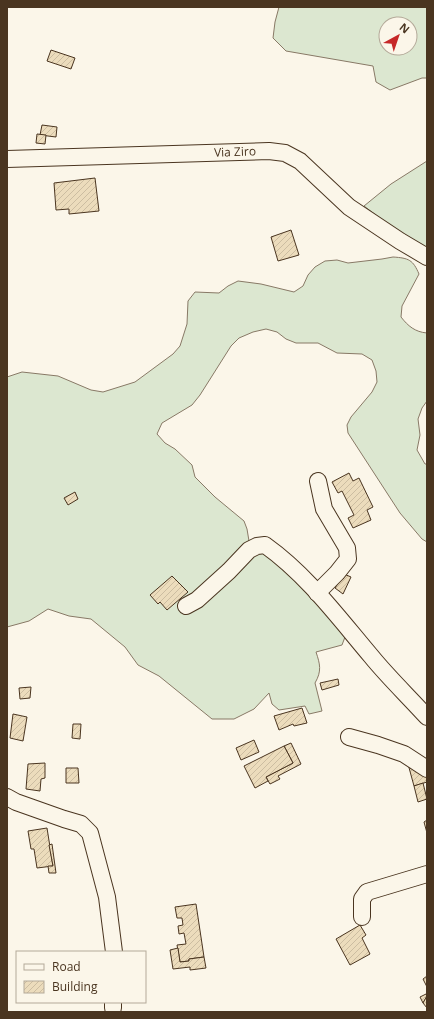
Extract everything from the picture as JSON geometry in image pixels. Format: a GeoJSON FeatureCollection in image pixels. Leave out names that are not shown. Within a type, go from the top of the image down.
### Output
{"type":"FeatureCollection","features":[{"type":"Feature","properties":{"kind":"street","name":"Via Ziro"},"geometry":{"type":"LineString","coordinates":[[7,159],[269,151],[284,153],[300,161],[349,207],[427,257]]}},
{"type":"Feature","properties":{"kind":"street"},"geometry":{"type":"LineString","coordinates":[[317,593],[337,573],[348,559],[347,548],[324,509],[318,481]]}},
{"type":"Feature","properties":{"kind":"street"},"geometry":{"type":"LineString","coordinates":[[186,606],[197,600],[229,571],[249,550],[265,546],[280,556],[330,605],[371,657],[427,717]]}},
{"type":"Feature","properties":{"kind":"street"},"geometry":{"type":"LineString","coordinates":[[349,737],[404,754],[427,769]]}},
{"type":"Feature","properties":{"kind":"street"},"geometry":{"type":"LineString","coordinates":[[7,797],[23,805],[81,824],[90,833],[107,896],[114,951]]}},
{"type":"Feature","properties":{"kind":"street"},"geometry":{"type":"LineString","coordinates":[[362,917],[362,899],[367,892],[427,874]]}},
{"type":"Feature","properties":{"kind":"green space"},"geometry":{"type":"Polygon","coordinates":[[[279,7],[427,7],[427,78],[422,78],[390,90],[376,82],[373,66],[286,51],[273,38],[279,7]]]}},
{"type":"Feature","properties":{"kind":"green space"},"geometry":{"type":"Polygon","coordinates":[[[427,161],[427,249],[390,226],[364,206],[391,184],[427,161]]]}},
{"type":"Feature","properties":{"kind":"green space"},"geometry":{"type":"Polygon","coordinates":[[[393,257],[407,259],[415,266],[419,274],[402,306],[401,317],[412,328],[427,333],[427,401],[422,408],[418,419],[420,435],[417,450],[425,464],[427,464],[427,542],[422,539],[400,513],[348,433],[347,425],[351,417],[372,392],[377,382],[376,371],[372,360],[362,354],[337,353],[318,343],[296,343],[286,339],[277,332],[266,329],[253,332],[239,338],[231,346],[192,405],[162,423],[157,434],[165,443],[175,449],[192,465],[195,477],[215,497],[244,521],[249,541],[292,574],[324,606],[345,637],[342,645],[316,652],[320,668],[319,675],[315,683],[322,711],[309,714],[305,706],[279,710],[272,704],[269,693],[254,709],[234,719],[212,719],[159,676],[138,665],[125,647],[91,619],[69,616],[48,609],[29,621],[7,627],[7,377],[22,372],[58,376],[91,390],[103,392],[135,382],[173,354],[180,346],[187,324],[188,301],[195,292],[219,293],[238,281],[261,284],[294,292],[303,286],[308,275],[315,267],[325,261],[337,260],[348,263],[393,257]]]}},
{"type":"Feature","properties":{"kind":"building"},"geometry":{"type":"Polygon","coordinates":[[[51,50],[75,58],[71,69],[47,61],[51,50]]]}},
{"type":"Feature","properties":{"kind":"building"},"geometry":{"type":"Polygon","coordinates":[[[42,125],[57,127],[56,137],[40,135],[42,125]]]}},
{"type":"Feature","properties":{"kind":"building"},"geometry":{"type":"Polygon","coordinates":[[[37,134],[46,135],[45,144],[36,143],[37,134]]]}},
{"type":"Feature","properties":{"kind":"building"},"geometry":{"type":"Polygon","coordinates":[[[95,178],[99,211],[69,214],[69,209],[56,210],[54,183],[95,178]]]}},
{"type":"Feature","properties":{"kind":"building"},"geometry":{"type":"Polygon","coordinates":[[[291,230],[299,255],[278,261],[271,237],[291,230]]]}},
{"type":"Feature","properties":{"kind":"building"},"geometry":{"type":"Polygon","coordinates":[[[349,473],[353,481],[359,478],[373,507],[367,510],[371,520],[353,528],[348,518],[354,515],[342,491],[338,493],[332,482],[349,473]]]}},
{"type":"Feature","properties":{"kind":"building"},"geometry":{"type":"Polygon","coordinates":[[[75,492],[78,499],[68,505],[64,498],[75,492]]]}},
{"type":"Feature","properties":{"kind":"building"},"geometry":{"type":"Polygon","coordinates":[[[344,574],[351,577],[343,594],[335,588],[344,574]]]}},
{"type":"Feature","properties":{"kind":"building"},"geometry":{"type":"Polygon","coordinates":[[[172,576],[188,592],[167,610],[160,602],[158,604],[150,595],[172,576]]]}},
{"type":"Feature","properties":{"kind":"building"},"geometry":{"type":"Polygon","coordinates":[[[338,679],[339,685],[322,690],[320,683],[338,679]]]}},
{"type":"Feature","properties":{"kind":"building"},"geometry":{"type":"Polygon","coordinates":[[[31,687],[30,698],[20,699],[19,688],[31,687]]]}},
{"type":"Feature","properties":{"kind":"building"},"geometry":{"type":"Polygon","coordinates":[[[302,708],[307,723],[294,726],[293,724],[279,730],[274,716],[302,708]]]}},
{"type":"Feature","properties":{"kind":"building"},"geometry":{"type":"Polygon","coordinates":[[[13,714],[27,717],[23,741],[10,738],[13,714]]]}},
{"type":"Feature","properties":{"kind":"building"},"geometry":{"type":"Polygon","coordinates":[[[73,724],[81,724],[80,739],[72,738],[73,724]]]}},
{"type":"Feature","properties":{"kind":"building"},"geometry":{"type":"Polygon","coordinates":[[[254,740],[259,752],[241,760],[236,748],[254,740]]]}},
{"type":"Feature","properties":{"kind":"building"},"geometry":{"type":"Polygon","coordinates":[[[291,743],[301,764],[278,776],[280,779],[270,784],[266,777],[293,763],[284,746],[291,743]]]}},
{"type":"Feature","properties":{"kind":"building"},"geometry":{"type":"Polygon","coordinates":[[[284,746],[293,763],[266,777],[268,781],[255,788],[244,766],[284,746]]]}},
{"type":"Feature","properties":{"kind":"building"},"geometry":{"type":"Polygon","coordinates":[[[45,763],[45,778],[41,779],[40,791],[26,789],[28,764],[45,763]]]}},
{"type":"Feature","properties":{"kind":"building"},"geometry":{"type":"Polygon","coordinates":[[[408,764],[427,776],[427,782],[414,786],[408,764]]]}},
{"type":"Feature","properties":{"kind":"building"},"geometry":{"type":"Polygon","coordinates":[[[66,768],[78,768],[79,783],[66,783],[66,768]]]}},
{"type":"Feature","properties":{"kind":"building"},"geometry":{"type":"Polygon","coordinates":[[[423,783],[427,799],[418,802],[414,786],[423,783]]]}},
{"type":"Feature","properties":{"kind":"building"},"geometry":{"type":"Polygon","coordinates":[[[427,820],[427,833],[424,822],[427,820]]]}},
{"type":"Feature","properties":{"kind":"building"},"geometry":{"type":"Polygon","coordinates":[[[47,828],[53,866],[37,868],[34,849],[31,849],[28,831],[47,828]]]}},
{"type":"Feature","properties":{"kind":"building"},"geometry":{"type":"Polygon","coordinates":[[[52,844],[56,873],[49,873],[48,866],[53,866],[49,845],[52,844]]]}},
{"type":"Feature","properties":{"kind":"building"},"geometry":{"type":"Polygon","coordinates":[[[196,904],[204,957],[180,962],[177,945],[186,944],[184,933],[179,934],[178,926],[183,925],[182,918],[177,918],[175,907],[196,904]]]}},
{"type":"Feature","properties":{"kind":"building"},"geometry":{"type":"Polygon","coordinates":[[[360,925],[366,935],[362,938],[370,954],[350,965],[336,939],[360,925]]]}},
{"type":"Feature","properties":{"kind":"building"},"geometry":{"type":"Polygon","coordinates":[[[178,948],[180,962],[204,957],[206,968],[190,970],[190,967],[173,969],[170,950],[178,948]]]}},
{"type":"Feature","properties":{"kind":"building"},"geometry":{"type":"Polygon","coordinates":[[[427,976],[427,987],[423,979],[427,976]]]}},
{"type":"Feature","properties":{"kind":"building"},"geometry":{"type":"Polygon","coordinates":[[[426,994],[427,996],[423,1003],[420,997],[426,994]]]}},
{"type":"Feature","properties":{"kind":"building"},"geometry":{"type":"Polygon","coordinates":[[[427,996],[427,1008],[423,1003],[427,996]]]}}]}
